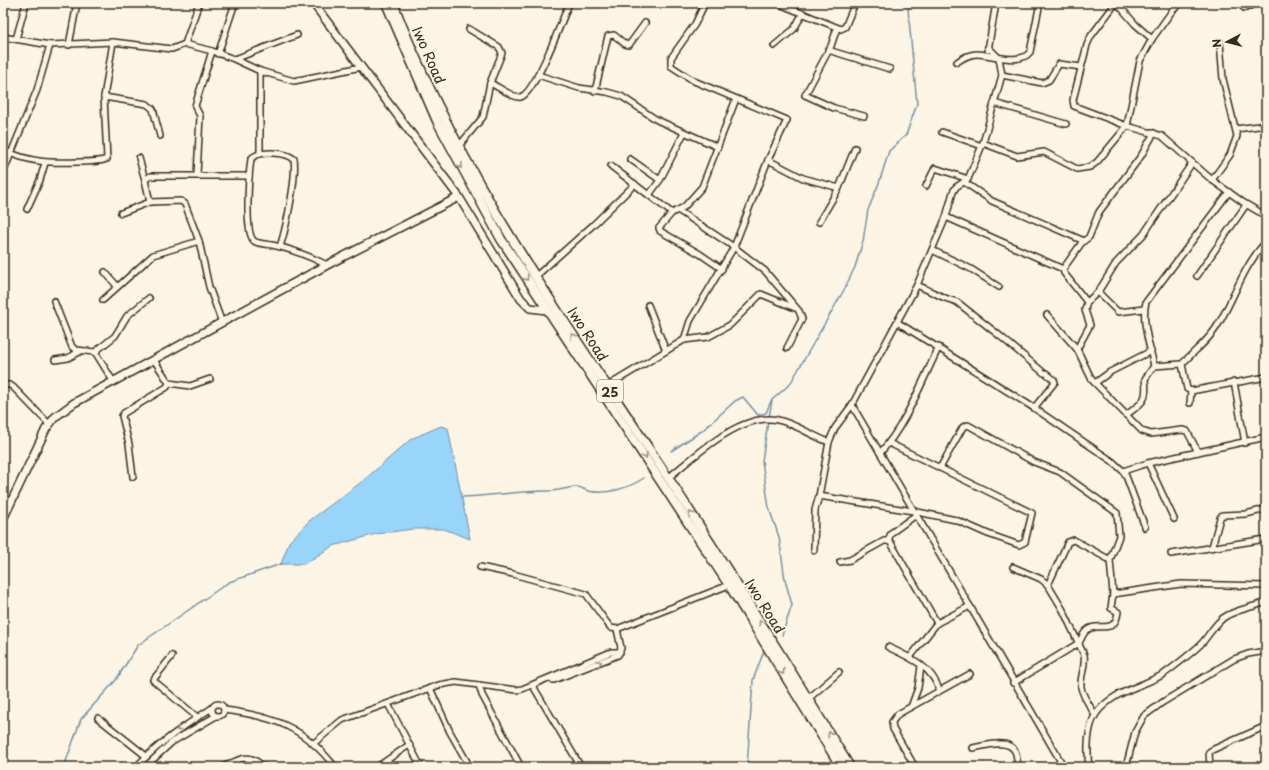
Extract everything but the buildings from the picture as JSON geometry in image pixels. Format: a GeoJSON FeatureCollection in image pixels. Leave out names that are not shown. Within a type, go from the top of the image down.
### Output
{"type":"FeatureCollection","features":[{"type":"Feature","properties":{"kind":"main road","name":"Iwo Road"},"geometry":{"type":"LineString","coordinates":[[386,3],[418,79],[457,161],[501,239],[547,310],[606,387],[668,478],[850,767]]}},
{"type":"Feature","properties":{"kind":"main road","name":"Iwo Road"},"geometry":{"type":"LineString","coordinates":[[393,3],[422,76],[458,147],[507,232],[580,354],[729,585],[841,767]]}},
{"type":"Feature","properties":{"kind":"street"},"geometry":{"type":"LineString","coordinates":[[16,39],[26,3]]}},
{"type":"Feature","properties":{"kind":"street"},"geometry":{"type":"LineString","coordinates":[[69,45],[77,3]]}},
{"type":"Feature","properties":{"kind":"street"},"geometry":{"type":"LineString","coordinates":[[185,44],[199,3]]}},
{"type":"Feature","properties":{"kind":"street"},"geometry":{"type":"LineString","coordinates":[[218,54],[234,3]]}},
{"type":"Feature","properties":{"kind":"street"},"geometry":{"type":"LineString","coordinates":[[313,3],[459,197],[521,299],[530,308],[547,310]]}},
{"type":"Feature","properties":{"kind":"street"},"geometry":{"type":"LineString","coordinates":[[684,340],[690,321],[734,247],[768,160],[787,120],[694,81],[671,66],[671,58],[695,24],[705,3]]}},
{"type":"Feature","properties":{"kind":"street"},"geometry":{"type":"LineString","coordinates":[[777,3],[788,5],[841,29],[845,27],[855,3]]}},
{"type":"Feature","properties":{"kind":"street"},"geometry":{"type":"LineString","coordinates":[[987,55],[996,3]]}},
{"type":"Feature","properties":{"kind":"street"},"geometry":{"type":"LineString","coordinates":[[957,62],[971,55],[987,55],[999,58],[1024,58],[1028,54],[1040,3]]}},
{"type":"Feature","properties":{"kind":"street"},"geometry":{"type":"LineString","coordinates":[[1152,38],[1135,24],[1116,3],[1091,36],[1087,45],[1073,100],[1074,106],[1127,126],[1162,136],[1212,180],[1246,205],[1266,216]]}},
{"type":"Feature","properties":{"kind":"street"},"geometry":{"type":"LineString","coordinates":[[942,132],[1017,156],[1044,152],[1072,167],[1084,169],[1097,162],[1106,154],[1127,126],[1140,61],[1152,38],[1172,11],[1181,3]]}},
{"type":"Feature","properties":{"kind":"street"},"geometry":{"type":"LineString","coordinates":[[1239,3],[1244,8],[1259,3]]}},
{"type":"Feature","properties":{"kind":"street"},"geometry":{"type":"LineString","coordinates":[[490,83],[514,96],[519,97],[528,91],[538,75],[568,6]]}},
{"type":"Feature","properties":{"kind":"street"},"geometry":{"type":"LineString","coordinates":[[774,46],[794,29],[803,13]]}},
{"type":"Feature","properties":{"kind":"street"},"geometry":{"type":"LineString","coordinates":[[595,92],[608,36],[614,35],[625,44],[629,45],[645,23]]}},
{"type":"Feature","properties":{"kind":"street"},"geometry":{"type":"LineString","coordinates":[[837,28],[828,50],[805,95],[834,108],[864,116]]}},
{"type":"Feature","properties":{"kind":"street"},"geometry":{"type":"LineString","coordinates":[[458,147],[483,117],[490,83],[502,56],[502,50],[469,29]]}},
{"type":"Feature","properties":{"kind":"street"},"geometry":{"type":"LineString","coordinates":[[234,59],[297,35]]}},
{"type":"Feature","properties":{"kind":"street"},"geometry":{"type":"LineString","coordinates":[[3,43],[4,37],[50,45],[112,42],[172,50],[185,44],[234,59],[260,71],[294,81],[361,67]]}},
{"type":"Feature","properties":{"kind":"street"},"geometry":{"type":"LineString","coordinates":[[3,150],[45,163],[92,162],[107,159],[104,97],[112,42]]}},
{"type":"Feature","properties":{"kind":"street"},"geometry":{"type":"LineString","coordinates":[[1212,180],[1230,155],[1237,136],[1223,79],[1220,42]]}},
{"type":"Feature","properties":{"kind":"street"},"geometry":{"type":"LineString","coordinates":[[3,173],[37,90],[50,45]]}},
{"type":"Feature","properties":{"kind":"street"},"geometry":{"type":"LineString","coordinates":[[814,550],[815,510],[820,496],[829,442],[835,428],[852,405],[917,285],[946,217],[953,192],[956,187],[966,180],[982,144],[1002,74],[999,58],[988,47]]}},
{"type":"Feature","properties":{"kind":"street"},"geometry":{"type":"LineString","coordinates":[[828,50],[890,69]]}},
{"type":"Feature","properties":{"kind":"street"},"geometry":{"type":"LineString","coordinates":[[197,175],[200,116],[195,106],[212,52]]}},
{"type":"Feature","properties":{"kind":"street"},"geometry":{"type":"LineString","coordinates":[[1002,74],[1042,83],[1049,80],[1059,64],[1081,67]]}},
{"type":"Feature","properties":{"kind":"street"},"geometry":{"type":"LineString","coordinates":[[260,71],[260,154]]}},
{"type":"Feature","properties":{"kind":"street"},"geometry":{"type":"LineString","coordinates":[[538,75],[595,92],[607,92],[620,96],[657,120],[718,147]]}},
{"type":"Feature","properties":{"kind":"street"},"geometry":{"type":"LineString","coordinates":[[104,97],[147,104],[153,109],[160,136]]}},
{"type":"Feature","properties":{"kind":"street"},"geometry":{"type":"LineString","coordinates":[[722,269],[700,254],[660,231],[660,226],[672,213],[679,211],[692,199],[702,187],[736,99]]}},
{"type":"Feature","properties":{"kind":"street"},"geometry":{"type":"LineString","coordinates":[[994,103],[1066,124]]}},
{"type":"Feature","properties":{"kind":"street"},"geometry":{"type":"LineString","coordinates":[[1236,129],[1266,126]]}},
{"type":"Feature","properties":{"kind":"street"},"geometry":{"type":"LineString","coordinates":[[649,195],[660,180],[684,133]]}},
{"type":"Feature","properties":{"kind":"street"},"geometry":{"type":"LineString","coordinates":[[1063,269],[1083,241],[1089,237],[1099,212],[1141,156],[1154,133]]}},
{"type":"Feature","properties":{"kind":"street"},"geometry":{"type":"LineString","coordinates":[[819,222],[839,188],[855,148]]}},
{"type":"Feature","properties":{"kind":"street"},"geometry":{"type":"LineString","coordinates":[[280,247],[286,229],[294,173],[294,159],[285,154],[256,154],[250,159],[249,228],[251,237],[258,243],[299,252],[327,265]]}},
{"type":"Feature","properties":{"kind":"street"},"geometry":{"type":"LineString","coordinates":[[139,158],[150,202]]}},
{"type":"Feature","properties":{"kind":"street"},"geometry":{"type":"LineString","coordinates":[[630,159],[660,180]]}},
{"type":"Feature","properties":{"kind":"street"},"geometry":{"type":"LineString","coordinates":[[768,160],[803,178],[839,188]]}},
{"type":"Feature","properties":{"kind":"street"},"geometry":{"type":"LineString","coordinates":[[27,209],[40,180],[45,163]]}},
{"type":"Feature","properties":{"kind":"street"},"geometry":{"type":"LineString","coordinates":[[1077,349],[1090,325],[1084,310],[1087,302],[1098,292],[1116,263],[1143,235],[1192,163]]}},
{"type":"Feature","properties":{"kind":"street"},"geometry":{"type":"LineString","coordinates":[[611,166],[672,213]]}},
{"type":"Feature","properties":{"kind":"street"},"geometry":{"type":"LineString","coordinates":[[926,186],[935,168],[966,180],[992,201],[1083,241]]}},
{"type":"Feature","properties":{"kind":"street"},"geometry":{"type":"LineString","coordinates":[[145,180],[150,176],[155,175],[249,176]]}},
{"type":"Feature","properties":{"kind":"street"},"geometry":{"type":"LineString","coordinates":[[535,277],[593,225],[635,184]]}},
{"type":"Feature","properties":{"kind":"street"},"geometry":{"type":"LineString","coordinates":[[1154,366],[1144,309],[1146,302],[1229,192]]}},
{"type":"Feature","properties":{"kind":"street"},"geometry":{"type":"LineString","coordinates":[[3,519],[6,506],[41,437],[50,424],[74,403],[327,265],[459,197]]}},
{"type":"Feature","properties":{"kind":"street"},"geometry":{"type":"LineString","coordinates":[[121,213],[150,202],[181,201],[185,204],[199,241],[209,287],[222,323]]}},
{"type":"Feature","properties":{"kind":"street"},"geometry":{"type":"LineString","coordinates":[[1197,276],[1246,205]]}},
{"type":"Feature","properties":{"kind":"street"},"geometry":{"type":"LineString","coordinates":[[679,211],[734,247],[765,272],[802,315],[802,319],[787,348]]}},
{"type":"Feature","properties":{"kind":"street"},"geometry":{"type":"LineString","coordinates":[[946,217],[1063,269],[1064,273],[1087,302]]}},
{"type":"Feature","properties":{"kind":"street"},"geometry":{"type":"LineString","coordinates":[[103,300],[117,286],[154,255],[199,241]]}},
{"type":"Feature","properties":{"kind":"street"},"geometry":{"type":"LineString","coordinates":[[1126,415],[1141,404],[1144,399],[1147,392],[1145,379],[1148,372],[1154,366],[1182,364],[1216,328],[1241,278],[1256,253],[1266,242]]}},
{"type":"Feature","properties":{"kind":"street"},"geometry":{"type":"LineString","coordinates":[[932,250],[971,270],[999,287]]}},
{"type":"Feature","properties":{"kind":"street"},"geometry":{"type":"LineString","coordinates":[[105,272],[117,286]]}},
{"type":"Feature","properties":{"kind":"street"},"geometry":{"type":"LineString","coordinates":[[917,285],[956,302],[1054,380],[1055,382],[1034,408]]}},
{"type":"Feature","properties":{"kind":"street"},"geometry":{"type":"LineString","coordinates":[[779,301],[783,292]]}},
{"type":"Feature","properties":{"kind":"street"},"geometry":{"type":"LineString","coordinates":[[1098,292],[1118,312],[1144,309]]}},
{"type":"Feature","properties":{"kind":"street"},"geometry":{"type":"LineString","coordinates":[[606,387],[684,340],[708,337],[730,325],[761,294],[795,308]]}},
{"type":"Feature","properties":{"kind":"street"},"geometry":{"type":"LineString","coordinates":[[54,301],[72,347],[76,350],[95,352],[115,336],[127,316],[149,298]]}},
{"type":"Feature","properties":{"kind":"street"},"geometry":{"type":"LineString","coordinates":[[648,305],[666,351]]}},
{"type":"Feature","properties":{"kind":"street"},"geometry":{"type":"LineString","coordinates":[[1047,315],[1077,349],[1088,374],[1095,383],[1146,434],[1182,430],[1187,431],[1198,452]]}},
{"type":"Feature","properties":{"kind":"street"},"geometry":{"type":"LineString","coordinates":[[897,322],[1034,408],[1112,461],[1123,471],[1145,527]]}},
{"type":"Feature","properties":{"kind":"street"},"geometry":{"type":"LineString","coordinates":[[880,452],[889,443],[914,398],[939,347]]}},
{"type":"Feature","properties":{"kind":"street"},"geometry":{"type":"LineString","coordinates":[[55,360],[68,358],[82,351]]}},
{"type":"Feature","properties":{"kind":"street"},"geometry":{"type":"LineString","coordinates":[[1095,383],[1110,372],[1151,351]]}},
{"type":"Feature","properties":{"kind":"street"},"geometry":{"type":"LineString","coordinates":[[95,352],[113,381]]}},
{"type":"Feature","properties":{"kind":"street"},"geometry":{"type":"LineString","coordinates":[[154,360],[169,383],[190,386],[210,379]]}},
{"type":"Feature","properties":{"kind":"street"},"geometry":{"type":"LineString","coordinates":[[1182,364],[1184,382],[1187,389],[1191,391],[1266,377]]}},
{"type":"Feature","properties":{"kind":"street"},"geometry":{"type":"LineString","coordinates":[[1234,382],[1245,443]]}},
{"type":"Feature","properties":{"kind":"street"},"geometry":{"type":"LineString","coordinates":[[133,477],[129,444],[122,416],[124,413],[167,387],[169,383]]}},
{"type":"Feature","properties":{"kind":"street"},"geometry":{"type":"LineString","coordinates":[[3,385],[10,385],[50,424]]}},
{"type":"Feature","properties":{"kind":"street"},"geometry":{"type":"LineString","coordinates":[[1190,403],[1191,391]]}},
{"type":"Feature","properties":{"kind":"street"},"geometry":{"type":"LineString","coordinates":[[852,405],[970,606],[1013,683],[1064,767]]}},
{"type":"Feature","properties":{"kind":"street"},"geometry":{"type":"LineString","coordinates":[[668,478],[700,452],[742,424],[754,420],[778,420],[829,442]]}},
{"type":"Feature","properties":{"kind":"street"},"geometry":{"type":"LineString","coordinates":[[940,468],[963,427],[968,425],[1034,462],[1060,472],[1117,513],[1119,536],[1110,560],[1113,594],[1111,608],[1118,612],[1113,626],[1089,629],[1085,632],[1079,642],[1013,683]]}},
{"type":"Feature","properties":{"kind":"street"},"geometry":{"type":"LineString","coordinates":[[1123,471],[1148,463],[1245,443],[1266,437]]}},
{"type":"Feature","properties":{"kind":"street"},"geometry":{"type":"LineString","coordinates":[[820,496],[956,520],[988,534],[1019,545],[1025,542],[1032,513],[889,443]]}},
{"type":"Feature","properties":{"kind":"street"},"geometry":{"type":"LineString","coordinates":[[1148,463],[1174,520]]}},
{"type":"Feature","properties":{"kind":"street"},"geometry":{"type":"LineString","coordinates":[[1212,547],[1222,515],[1246,514],[1266,509]]}},
{"type":"Feature","properties":{"kind":"street"},"geometry":{"type":"LineString","coordinates":[[840,562],[850,560],[888,541],[891,533],[915,513]]}},
{"type":"Feature","properties":{"kind":"street"},"geometry":{"type":"LineString","coordinates":[[1171,554],[1266,539]]}},
{"type":"Feature","properties":{"kind":"street"},"geometry":{"type":"LineString","coordinates":[[1048,584],[1068,542],[1070,541],[1074,540],[1110,560]]}},
{"type":"Feature","properties":{"kind":"street"},"geometry":{"type":"LineString","coordinates":[[888,541],[895,550],[937,623]]}},
{"type":"Feature","properties":{"kind":"street"},"geometry":{"type":"LineString","coordinates":[[480,567],[513,574],[586,594],[611,628],[617,630],[729,585]]}},
{"type":"Feature","properties":{"kind":"street"},"geometry":{"type":"LineString","coordinates":[[1013,567],[1041,579],[1048,584],[1079,642],[1085,662],[1081,686],[1082,692],[1095,715]]}},
{"type":"Feature","properties":{"kind":"street"},"geometry":{"type":"LineString","coordinates":[[1113,594],[1194,583],[1266,586]]}},
{"type":"Feature","properties":{"kind":"street"},"geometry":{"type":"LineString","coordinates":[[1089,767],[1089,743],[1095,715],[1108,702],[1171,668],[1201,644],[1221,620],[1229,615],[1266,602]]}},
{"type":"Feature","properties":{"kind":"street"},"geometry":{"type":"LineString","coordinates":[[911,656],[937,623],[970,606]]}},
{"type":"Feature","properties":{"kind":"street"},"geometry":{"type":"LineString","coordinates":[[314,744],[342,720],[430,688],[456,682],[517,690],[533,686],[549,679],[554,680],[618,655],[621,648],[617,630]]}},
{"type":"Feature","properties":{"kind":"street"},"geometry":{"type":"LineString","coordinates":[[888,647],[911,656],[932,675],[939,690]]}},
{"type":"Feature","properties":{"kind":"street"},"geometry":{"type":"LineString","coordinates":[[1126,767],[1135,732],[1144,716],[1163,702],[1234,659],[1248,654],[1266,651]]}},
{"type":"Feature","properties":{"kind":"street"},"geometry":{"type":"LineString","coordinates":[[172,656],[153,680],[197,718]]}},
{"type":"Feature","properties":{"kind":"street"},"geometry":{"type":"LineString","coordinates":[[911,706],[918,688],[921,666]]}},
{"type":"Feature","properties":{"kind":"street"},"geometry":{"type":"LineString","coordinates":[[808,699],[839,672]]}},
{"type":"Feature","properties":{"kind":"street"},"geometry":{"type":"LineString","coordinates":[[913,766],[894,729],[892,722],[898,714],[911,706],[970,674]]}},
{"type":"Feature","properties":{"kind":"street"},"geometry":{"type":"LineString","coordinates":[[479,685],[482,695],[521,767]]}},
{"type":"Feature","properties":{"kind":"street"},"geometry":{"type":"LineString","coordinates":[[533,686],[581,767]]}},
{"type":"Feature","properties":{"kind":"street"},"geometry":{"type":"LineString","coordinates":[[430,688],[450,732],[470,767]]}},
{"type":"Feature","properties":{"kind":"street"},"geometry":{"type":"LineString","coordinates":[[136,767],[146,756],[175,731],[212,708],[217,703],[220,704],[224,710],[283,723],[314,744],[335,767]]}},
{"type":"Feature","properties":{"kind":"street"},"geometry":{"type":"LineString","coordinates":[[388,704],[421,767]]}},
{"type":"Feature","properties":{"kind":"street"},"geometry":{"type":"LineString","coordinates":[[212,708],[212,711],[216,716]]}},
{"type":"Feature","properties":{"kind":"street"},"geometry":{"type":"LineString","coordinates":[[145,767],[172,742],[216,716],[220,716],[224,710]]}},
{"type":"Feature","properties":{"kind":"street"},"geometry":{"type":"LineString","coordinates":[[98,718],[146,756]]}},
{"type":"Feature","properties":{"kind":"street"},"geometry":{"type":"LineString","coordinates":[[1210,767],[1208,756],[1209,752],[1266,726]]}},
{"type":"Feature","properties":{"kind":"street"},"geometry":{"type":"LineString","coordinates":[[973,748],[997,743],[1012,748],[1015,752],[1018,767]]}},
{"type":"Feature","properties":{"kind":"street"},"geometry":{"type":"LineString","coordinates":[[377,767],[409,745]]}},
{"type":"Feature","properties":{"kind":"street"},"geometry":{"type":"LineString","coordinates":[[223,767],[237,760],[251,758],[257,760],[263,767]]}},
{"type":"Feature","properties":{"kind":"water"},"geometry":{"type":"Polygon","coordinates":[[[441,426],[448,428],[470,539],[444,529],[413,529],[376,534],[333,546],[304,564],[281,564],[289,542],[309,521],[364,480],[411,439],[441,426]]]}},
{"type":"Feature","properties":{"kind":"waterway"},"geometry":{"type":"LineString","coordinates":[[769,418],[772,400],[790,384],[844,290],[855,267],[863,241],[868,210],[879,183],[889,151],[906,135],[917,104],[908,9],[910,3]]}},
{"type":"Feature","properties":{"kind":"waterway"},"geometry":{"type":"LineString","coordinates":[[671,451],[703,430],[735,401],[743,397],[758,415],[766,413],[771,401]]}},
{"type":"Feature","properties":{"kind":"waterway"},"geometry":{"type":"LineString","coordinates":[[768,422],[762,461],[769,508],[779,537],[785,580],[792,605],[782,635]]}},
{"type":"Feature","properties":{"kind":"waterway"},"geometry":{"type":"LineString","coordinates":[[461,497],[554,491],[577,487],[588,491],[603,492],[625,488],[644,478]]}},
{"type":"Feature","properties":{"kind":"waterway"},"geometry":{"type":"LineString","coordinates":[[64,767],[81,719],[116,680],[138,645],[229,582],[281,564]]}},
{"type":"Feature","properties":{"kind":"waterway"},"geometry":{"type":"LineString","coordinates":[[747,767],[753,680],[764,651]]}}]}
